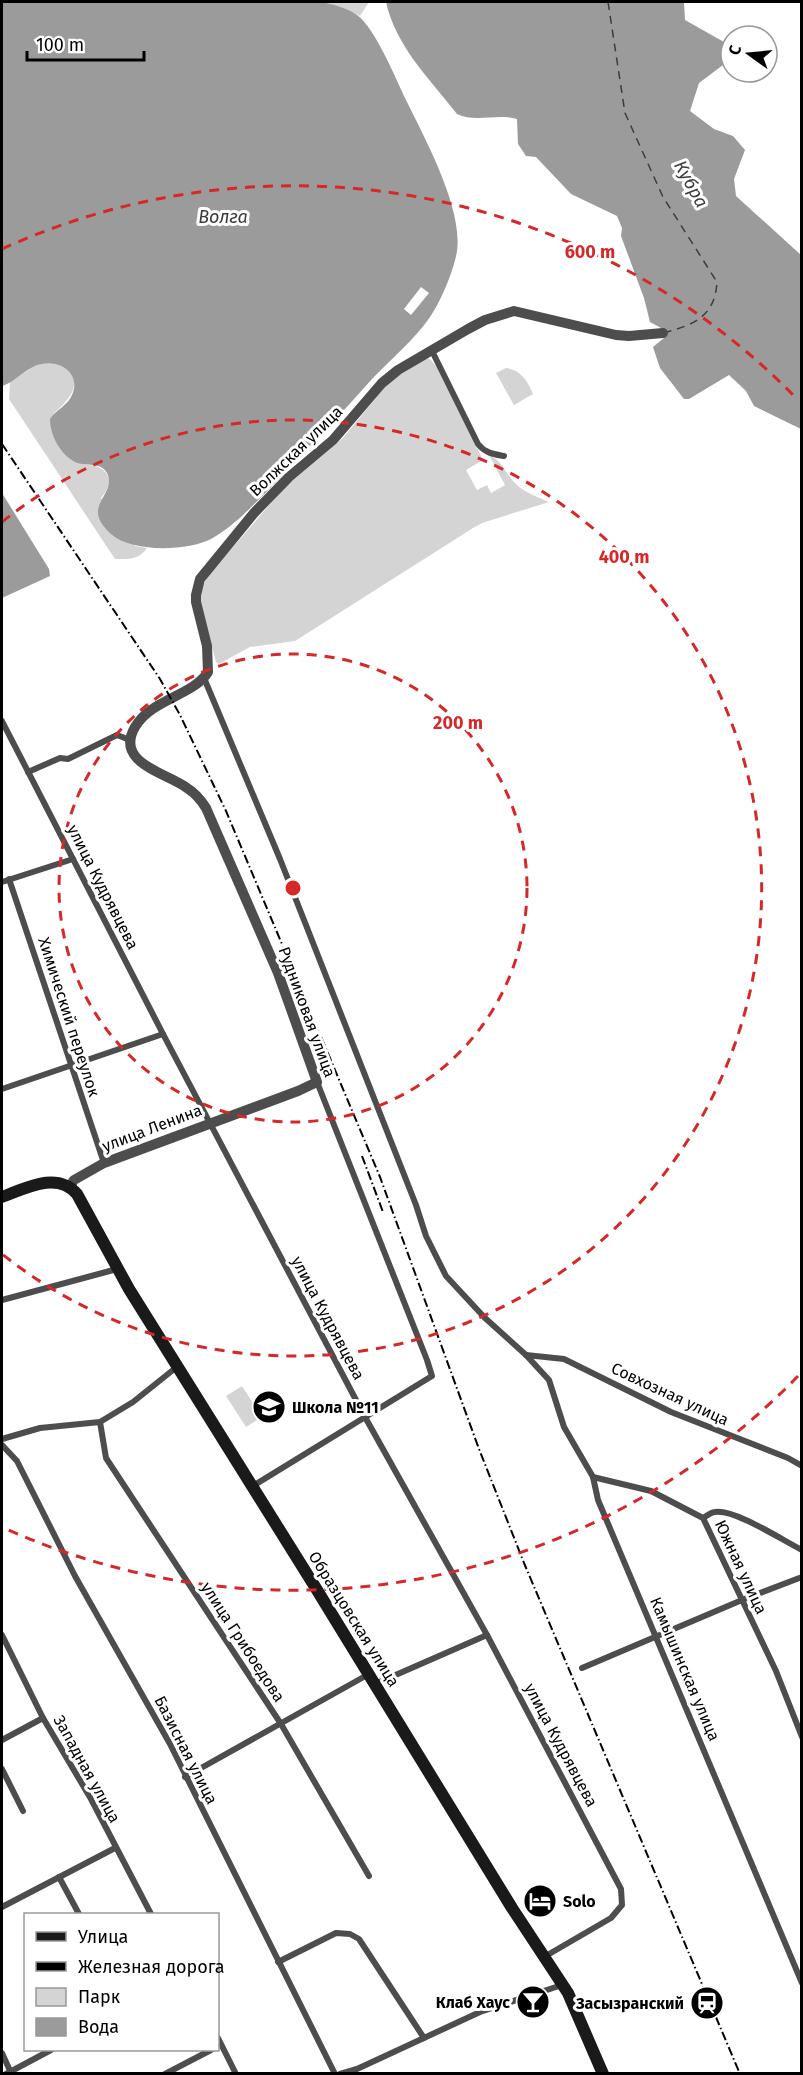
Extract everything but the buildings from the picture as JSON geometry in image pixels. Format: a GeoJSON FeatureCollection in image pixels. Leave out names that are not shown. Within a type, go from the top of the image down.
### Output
{"type":"FeatureCollection","features":[{"type":"Feature","properties":{"kind":"main road"},"geometry":{"type":"LineString","coordinates":[[2,1197],[46,1182],[58,1182],[70,1186]]}},
{"type":"Feature","properties":{"kind":"main road","name":"Образцовская улица"},"geometry":{"type":"LineString","coordinates":[[70,1186],[81,1201],[117,1269],[562,1985],[575,2008],[603,2073]]}},
{"type":"Feature","properties":{"kind":"street","name":"Волжская улица"},"geometry":{"type":"LineString","coordinates":[[204,678],[208,672],[208,655],[196,595],[204,572],[254,513],[290,477],[333,440],[382,383],[398,370],[485,320],[514,312],[616,335],[663,333]]}},
{"type":"Feature","properties":{"kind":"street"},"geometry":{"type":"LineString","coordinates":[[432,351],[478,444],[489,453],[504,456]]}},
{"type":"Feature","properties":{"kind":"street"},"geometry":{"type":"LineString","coordinates":[[28,772],[60,758],[68,759],[117,735],[130,740],[139,720],[166,700],[204,678]]}},
{"type":"Feature","properties":{"kind":"street","name":"Камышинская улица"},"geometry":{"type":"LineString","coordinates":[[204,678],[280,859],[416,1204],[426,1236],[446,1276],[485,1318],[526,1355],[549,1380],[564,1428],[593,1477],[598,1500],[801,1983]]}},
{"type":"Feature","properties":{"kind":"street","name":"улица Кудрявцева"},"geometry":{"type":"LineString","coordinates":[[2,721],[163,1034],[365,1416],[487,1635],[621,1889],[622,1905],[611,1918],[544,1957]]}},
{"type":"Feature","properties":{"kind":"street","name":"Рудниковая улица"},"geometry":{"type":"LineString","coordinates":[[130,740],[130,748],[139,761],[148,768],[187,787],[206,808],[278,973],[317,1082],[432,1372],[432,1376],[428,1379],[365,1416]]}},
{"type":"Feature","properties":{"kind":"street"},"geometry":{"type":"LineString","coordinates":[[2,882],[73,859]]}},
{"type":"Feature","properties":{"kind":"street","name":"Химический переулок"},"geometry":{"type":"LineString","coordinates":[[9,879],[104,1163]]}},
{"type":"Feature","properties":{"kind":"street"},"geometry":{"type":"LineString","coordinates":[[2,1089],[163,1034]]}},
{"type":"Feature","properties":{"kind":"street","name":"улица Ленина"},"geometry":{"type":"LineString","coordinates":[[70,1186],[74,1180],[104,1163],[317,1082]]}},
{"type":"Feature","properties":{"kind":"street"},"geometry":{"type":"LineString","coordinates":[[2,1300],[117,1269]]}},
{"type":"Feature","properties":{"kind":"street","name":"Совхозная улица"},"geometry":{"type":"LineString","coordinates":[[526,1355],[564,1359],[671,1412],[788,1458],[801,1466]]}},
{"type":"Feature","properties":{"kind":"street"},"geometry":{"type":"LineString","coordinates":[[2,1439],[40,1428],[100,1422],[133,1401],[178,1366]]}},
{"type":"Feature","properties":{"kind":"street"},"geometry":{"type":"LineString","coordinates":[[252,1487],[365,1416]]}},
{"type":"Feature","properties":{"kind":"street","name":"улица Грибоедова"},"geometry":{"type":"LineString","coordinates":[[100,1422],[106,1458],[281,1724],[369,1876]]}},
{"type":"Feature","properties":{"kind":"street","name":"Базисная улица"},"geometry":{"type":"LineString","coordinates":[[2,1445],[16,1461],[70,1567],[170,1744],[335,2073]]}},
{"type":"Feature","properties":{"kind":"street","name":"Южная улица"},"geometry":{"type":"LineString","coordinates":[[593,1477],[651,1491],[703,1518],[776,1671],[801,1737]]}},
{"type":"Feature","properties":{"kind":"street"},"geometry":{"type":"LineString","coordinates":[[703,1518],[714,1511],[728,1513],[743,1518],[801,1550]]}},
{"type":"Feature","properties":{"kind":"street"},"geometry":{"type":"LineString","coordinates":[[582,1668],[801,1577]]}},
{"type":"Feature","properties":{"kind":"street","name":"Западная улица"},"geometry":{"type":"LineString","coordinates":[[2,1635],[43,1718],[91,1799],[150,1913]]}},
{"type":"Feature","properties":{"kind":"street"},"geometry":{"type":"LineString","coordinates":[[185,1777],[281,1724],[372,1679],[487,1635]]}},
{"type":"Feature","properties":{"kind":"street"},"geometry":{"type":"LineString","coordinates":[[2,1740],[43,1718]]}},
{"type":"Feature","properties":{"kind":"street"},"geometry":{"type":"LineString","coordinates":[[2,1769],[23,1811]]}},
{"type":"Feature","properties":{"kind":"street"},"geometry":{"type":"LineString","coordinates":[[2,1908],[115,1848]]}},
{"type":"Feature","properties":{"kind":"street"},"geometry":{"type":"LineString","coordinates":[[59,1877],[77,1913]]}},
{"type":"Feature","properties":{"kind":"street"},"geometry":{"type":"LineString","coordinates":[[278,1962],[336,1933],[350,1934],[359,1938],[424,2038]]}},
{"type":"Feature","properties":{"kind":"street"},"geometry":{"type":"LineString","coordinates":[[340,2073],[357,2069],[480,2012],[562,1985]]}},
{"type":"Feature","properties":{"kind":"street"},"geometry":{"type":"LineString","coordinates":[[219,2043],[236,2073]]}},
{"type":"Feature","properties":{"kind":"street"},"geometry":{"type":"LineString","coordinates":[[2,2053],[9,2073],[48,2051]]}},
{"type":"Feature","properties":{"kind":"street"},"geometry":{"type":"LineString","coordinates":[[165,2073],[207,2051]]}},
{"type":"Feature","properties":{"kind":"green space"},"geometry":{"type":"Polygon","coordinates":[[[322,2],[369,2],[360,16],[322,2]]]}},
{"type":"Feature","properties":{"kind":"green space"},"geometry":{"type":"Polygon","coordinates":[[[426,358],[436,366],[483,460],[466,470],[477,490],[487,485],[491,493],[505,485],[491,456],[520,487],[549,502],[482,523],[295,641],[250,647],[219,664],[216,662],[200,602],[201,590],[208,576],[284,488],[343,438],[389,382],[426,358]]]}},
{"type":"Feature","properties":{"kind":"green space"},"geometry":{"type":"Polygon","coordinates":[[[45,362],[58,364],[73,374],[75,381],[70,397],[54,413],[82,464],[102,469],[109,478],[109,484],[101,498],[135,546],[147,548],[137,557],[115,559],[9,399],[10,382],[45,362]]]}},
{"type":"Feature","properties":{"kind":"green space"},"geometry":{"type":"Polygon","coordinates":[[[506,368],[520,374],[533,394],[514,405],[496,373],[506,368]]]}},
{"type":"Feature","properties":{"kind":"green space"},"geometry":{"type":"Polygon","coordinates":[[[242,1386],[262,1417],[246,1427],[226,1396],[242,1386]]]}},
{"type":"Feature","properties":{"kind":"water","name":"Волга"},"geometry":{"type":"Polygon","coordinates":[[[2,2],[322,2],[349,10],[364,22],[378,42],[432,154],[449,195],[457,234],[457,251],[446,285],[430,317],[410,341],[253,506],[220,533],[201,543],[175,548],[146,547],[120,540],[102,524],[98,516],[98,509],[109,483],[106,471],[70,459],[60,449],[52,431],[50,419],[72,395],[74,386],[70,372],[57,364],[41,364],[2,386],[2,2]]]}},
{"type":"Feature","properties":{"kind":"water","name":"Кубра"},"geometry":{"type":"Polygon","coordinates":[[[386,2],[684,2],[685,20],[719,39],[719,68],[699,83],[690,111],[714,129],[733,136],[745,150],[734,179],[736,196],[801,255],[801,429],[754,406],[746,391],[729,375],[689,399],[684,399],[660,368],[653,347],[664,338],[661,328],[650,322],[644,298],[621,236],[622,228],[617,216],[571,194],[536,157],[526,156],[518,144],[517,119],[509,117],[472,118],[457,114],[415,62],[391,18],[386,2]]]}},
{"type":"Feature","properties":{"kind":"water"},"geometry":{"type":"Polygon","coordinates":[[[2,493],[49,569],[50,576],[2,598],[2,493]]]}},
{"type":"Feature","properties":{"kind":"pier"},"geometry":{"type":"Polygon","coordinates":[[[421,287],[429,293],[411,315],[404,309],[421,287]]]}},
{"type":"Feature","properties":{"kind":"ferry route"},"geometry":{"type":"LineString","coordinates":[[608,2],[625,113],[663,197],[717,282],[708,310],[695,321],[667,332]]}},
{"type":"Feature","properties":{"kind":"railway"},"geometry":{"type":"LineString","coordinates":[[2,444],[160,679],[226,811],[380,1177],[479,1449],[524,1563],[740,2074]]}},
{"type":"Feature","properties":{"kind":"railway"},"geometry":{"type":"LineString","coordinates":[[362,1156],[383,1212]]}},
{"type":"Feature","properties":{"kind":"place","name":"Школа №11"},"geometry":{"type":"Point","coordinates":[269,1407]}},
{"type":"Feature","properties":{"kind":"place","name":"Solo"},"geometry":{"type":"Point","coordinates":[540,1901]}},
{"type":"Feature","properties":{"kind":"place","name":"Клаб Хаус"},"geometry":{"type":"Point","coordinates":[533,2002]}},
{"type":"Feature","properties":{"kind":"place","name":"Засызранский"},"geometry":{"type":"Point","coordinates":[707,2003]}}]}
